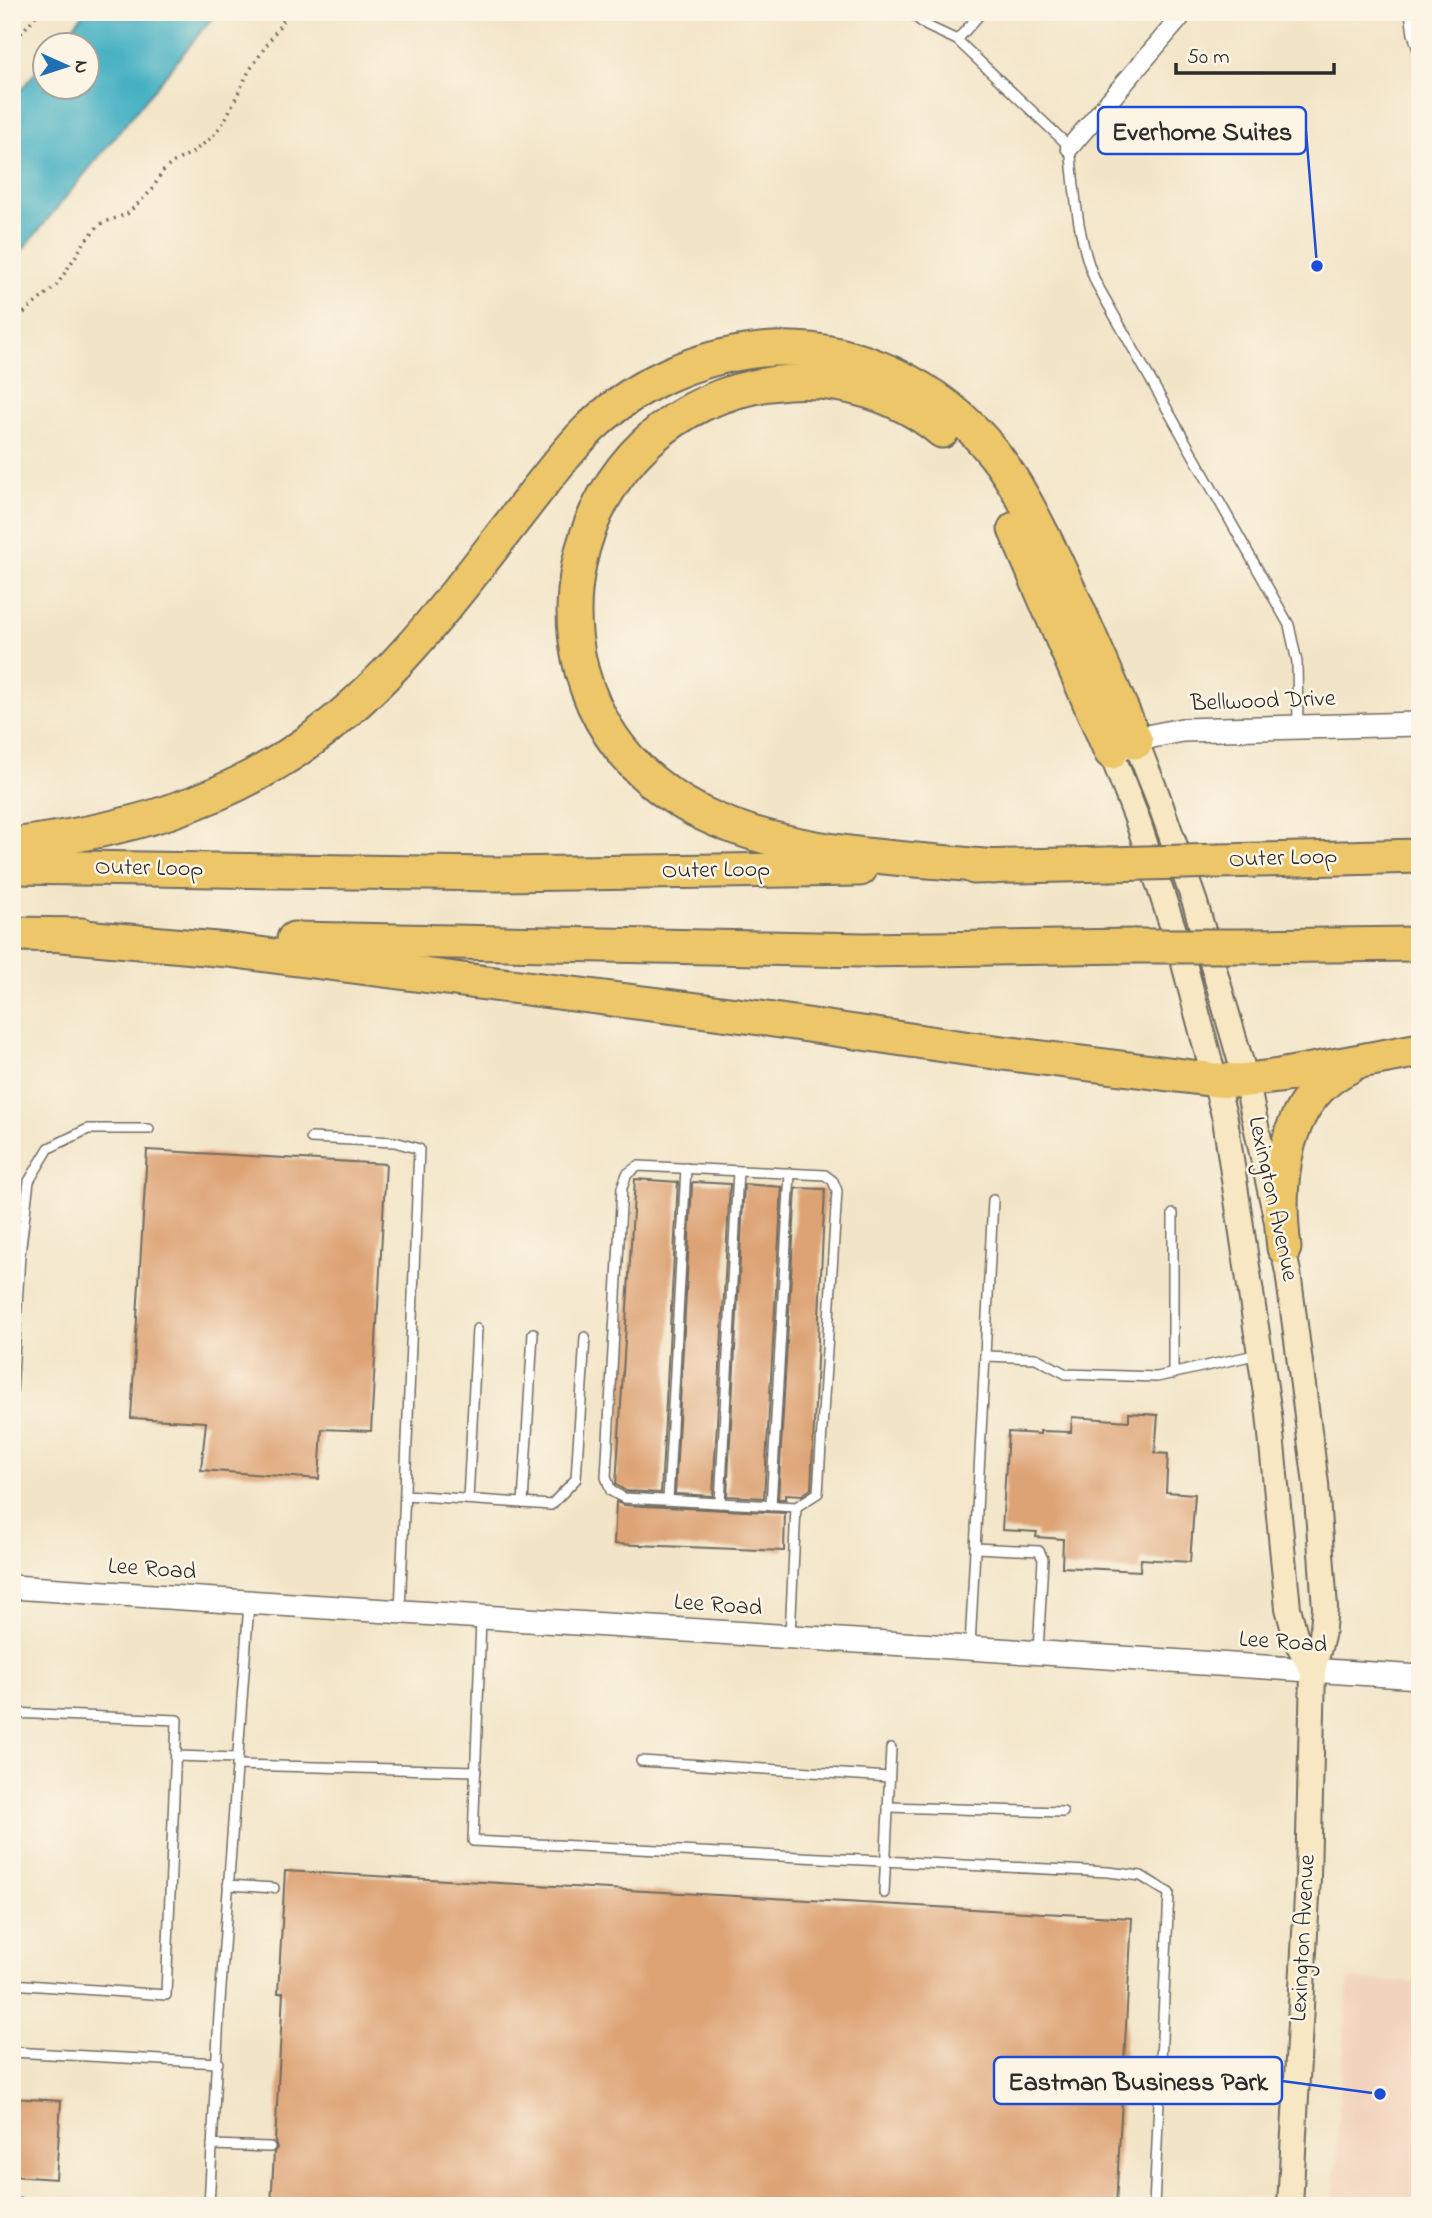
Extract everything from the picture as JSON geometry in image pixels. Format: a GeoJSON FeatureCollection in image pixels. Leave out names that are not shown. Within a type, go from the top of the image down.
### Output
{"type":"FeatureCollection","features":[{"type":"Feature","properties":{"kind":"highway"},"geometry":{"type":"LineString","coordinates":[[12,845],[82,835],[149,820],[227,790],[284,759],[343,715],[392,670],[449,603],[565,456],[610,410],[647,385],[690,366],[720,357],[767,350],[822,352],[880,368],[940,402],[980,436],[1006,469],[1030,511],[1078,610],[1123,747]]}},
{"type":"Feature","properties":{"kind":"highway"},"geometry":{"type":"LineString","coordinates":[[994,867],[829,848],[789,842],[744,830],[671,796],[628,756],[600,715],[586,682],[575,635],[574,600],[580,556],[598,507],[618,474],[642,446],[671,422],[700,405],[743,389],[785,382],[816,382],[856,388],[900,404],[929,421],[972,459],[1000,499],[1058,626],[1123,747]]}},
{"type":"Feature","properties":{"kind":"highway","name":"Outer Loop"},"geometry":{"type":"LineString","coordinates":[[12,867],[521,874],[994,867],[1420,856]]}},
{"type":"Feature","properties":{"kind":"highway"},"geometry":{"type":"LineString","coordinates":[[12,934],[814,950],[1420,944]]}},
{"type":"Feature","properties":{"kind":"highway"},"geometry":{"type":"LineString","coordinates":[[62,935],[228,950],[764,1018],[971,1049],[1231,1080],[1420,1050]]}},
{"type":"Feature","properties":{"kind":"highway"},"geometry":{"type":"LineString","coordinates":[[1284,1248],[1280,1201],[1282,1174],[1286,1150],[1296,1121],[1307,1103],[1327,1081],[1342,1070],[1366,1060]]}},
{"type":"Feature","properties":{"kind":"main road","name":"Lexington Avenue"},"geometry":{"type":"LineString","coordinates":[[1123,747],[1137,819],[1172,923],[1231,1080],[1284,1248],[1308,1409],[1323,1559],[1324,1615],[1313,1671],[1308,1878],[1290,2206]]}},
{"type":"Feature","properties":{"kind":"main road","name":"Lexington Avenue"},"geometry":{"type":"LineString","coordinates":[[1231,1080],[1230,1143],[1261,1353],[1276,1477],[1287,1608],[1297,1642],[1313,1671]]}},
{"type":"Feature","properties":{"kind":"street"},"geometry":{"type":"LineString","coordinates":[[1070,147],[1185,12]]}},
{"type":"Feature","properties":{"kind":"street","name":"Bellwood Drive"},"geometry":{"type":"LineString","coordinates":[[1123,747],[1182,730],[1420,724]]}},
{"type":"Feature","properties":{"kind":"street","name":"Lee Road"},"geometry":{"type":"LineString","coordinates":[[12,1587],[1420,1677]]}},
{"type":"Feature","properties":{"kind":"lane"},"geometry":{"type":"LineString","coordinates":[[909,12],[928,26],[957,40],[1070,147],[1080,237],[1096,283],[1290,625],[1297,662],[1298,727]]}},
{"type":"Feature","properties":{"kind":"lane"},"geometry":{"type":"LineString","coordinates":[[957,40],[982,12]]}},
{"type":"Feature","properties":{"kind":"lane"},"geometry":{"type":"LineString","coordinates":[[1410,12],[1420,56]]}},
{"type":"Feature","properties":{"kind":"lane"},"geometry":{"type":"LineString","coordinates":[[12,1393],[20,1254],[29,1181],[49,1148],[89,1129],[149,1129]]}},
{"type":"Feature","properties":{"kind":"lane"},"geometry":{"type":"LineString","coordinates":[[311,1138],[395,1142],[419,1149],[400,1613]]}},
{"type":"Feature","properties":{"kind":"lane"},"geometry":{"type":"LineString","coordinates":[[638,1166],[686,1168],[825,1174],[834,1181],[837,1191],[818,1493],[796,1507],[624,1498],[611,1491],[606,1477],[622,1188],[627,1174],[638,1166]]}},
{"type":"Feature","properties":{"kind":"lane"},"geometry":{"type":"LineString","coordinates":[[668,1500],[686,1168]]}},
{"type":"Feature","properties":{"kind":"lane"},"geometry":{"type":"LineString","coordinates":[[720,1503],[738,1171]]}},
{"type":"Feature","properties":{"kind":"lane"},"geometry":{"type":"LineString","coordinates":[[771,1506],[790,1173]]}},
{"type":"Feature","properties":{"kind":"lane"},"geometry":{"type":"LineString","coordinates":[[970,1649],[993,1200]]}},
{"type":"Feature","properties":{"kind":"lane"},"geometry":{"type":"LineString","coordinates":[[1173,1214],[1173,1374]]}},
{"type":"Feature","properties":{"kind":"lane"},"geometry":{"type":"LineString","coordinates":[[468,1499],[477,1329]]}},
{"type":"Feature","properties":{"kind":"lane"},"geometry":{"type":"LineString","coordinates":[[523,1503],[533,1333]]}},
{"type":"Feature","properties":{"kind":"lane"},"geometry":{"type":"LineString","coordinates":[[405,1495],[551,1504],[576,1479],[585,1337]]}},
{"type":"Feature","properties":{"kind":"lane"},"geometry":{"type":"LineString","coordinates":[[985,1356],[1036,1358],[1066,1374],[1157,1377],[1261,1353]]}},
{"type":"Feature","properties":{"kind":"lane"},"geometry":{"type":"LineString","coordinates":[[790,1637],[796,1507]]}},
{"type":"Feature","properties":{"kind":"lane"},"geometry":{"type":"LineString","coordinates":[[975,1548],[1039,1551],[1043,1559],[1038,1653]]}},
{"type":"Feature","properties":{"kind":"lane"},"geometry":{"type":"LineString","coordinates":[[209,2206],[228,1885],[249,1603]]}},
{"type":"Feature","properties":{"kind":"lane"},"geometry":{"type":"LineString","coordinates":[[481,1618],[473,1842],[1108,1872],[1141,1877],[1169,1893],[1154,2206]]}},
{"type":"Feature","properties":{"kind":"lane"},"geometry":{"type":"LineString","coordinates":[[12,1713],[177,1720],[166,1995],[12,1984]]}},
{"type":"Feature","properties":{"kind":"lane"},"geometry":{"type":"LineString","coordinates":[[884,1893],[891,1748]]}},
{"type":"Feature","properties":{"kind":"lane"},"geometry":{"type":"LineString","coordinates":[[176,1756],[237,1762],[476,1771]]}},
{"type":"Feature","properties":{"kind":"lane"},"geometry":{"type":"LineString","coordinates":[[641,1761],[890,1777]]}},
{"type":"Feature","properties":{"kind":"lane"},"geometry":{"type":"LineString","coordinates":[[888,1807],[1063,1812]]}},
{"type":"Feature","properties":{"kind":"lane"},"geometry":{"type":"LineString","coordinates":[[228,1885],[274,1888]]}},
{"type":"Feature","properties":{"kind":"lane"},"geometry":{"type":"LineString","coordinates":[[12,2052],[218,2063]]}},
{"type":"Feature","properties":{"kind":"lane"},"geometry":{"type":"LineString","coordinates":[[212,2145],[270,2147]]}},
{"type":"Feature","properties":{"kind":"lane"},"geometry":{"type":"LineString","coordinates":[[12,2203],[45,2206]]}},
{"type":"Feature","properties":{"kind":"path"},"geometry":{"type":"LineString","coordinates":[[12,44],[39,12]]}},
{"type":"Feature","properties":{"kind":"path"},"geometry":{"type":"LineString","coordinates":[[12,330],[19,317],[57,285],[86,240],[100,225],[127,214],[152,190],[162,172],[211,138],[224,122],[249,71],[289,12]]}},
{"type":"Feature","properties":{"kind":"shaded area"},"geometry":{"type":"Polygon","coordinates":[[[1348,1979],[1420,1983],[1420,2206],[1333,2206],[1348,1979]]]}},
{"type":"Feature","properties":{"kind":"water"},"geometry":{"type":"Polygon","coordinates":[[[85,12],[217,12],[12,263],[12,101],[32,76],[32,102],[102,102],[102,32],[69,32],[85,12]]]}},
{"type":"Feature","properties":{"kind":"building"},"geometry":{"type":"Polygon","coordinates":[[[147,1150],[386,1164],[371,1431],[322,1429],[319,1479],[201,1470],[206,1422],[131,1418],[147,1150]]]}},
{"type":"Feature","properties":{"kind":"building"},"geometry":{"type":"Polygon","coordinates":[[[635,1179],[678,1182],[661,1493],[626,1491],[616,1485],[635,1179]]]}},
{"type":"Feature","properties":{"kind":"building"},"geometry":{"type":"Polygon","coordinates":[[[694,1182],[730,1184],[713,1496],[675,1494],[694,1182]]]}},
{"type":"Feature","properties":{"kind":"building"},"geometry":{"type":"Polygon","coordinates":[[[744,1184],[782,1187],[764,1498],[727,1496],[744,1184]]]}},
{"type":"Feature","properties":{"kind":"building"},"geometry":{"type":"Polygon","coordinates":[[[796,1188],[825,1189],[811,1489],[802,1495],[786,1494],[786,1499],[778,1499],[796,1188]]]}},
{"type":"Feature","properties":{"kind":"building"},"geometry":{"type":"Polygon","coordinates":[[[1129,1413],[1158,1415],[1155,1453],[1168,1454],[1166,1492],[1195,1494],[1190,1562],[1141,1559],[1140,1571],[1062,1567],[1063,1539],[1036,1537],[1037,1532],[1002,1530],[1008,1432],[1071,1432],[1072,1417],[1129,1421],[1129,1413]]]}},
{"type":"Feature","properties":{"kind":"building"},"geometry":{"type":"Polygon","coordinates":[[[616,1502],[624,1505],[785,1513],[784,1551],[614,1544],[616,1502]]]}},
{"type":"Feature","properties":{"kind":"building"},"geometry":{"type":"Polygon","coordinates":[[[285,1871],[1132,1918],[1116,2206],[271,2206],[274,2152],[277,2148],[275,2142],[283,1993],[278,1993],[285,1871]]]}},
{"type":"Feature","properties":{"kind":"building"},"geometry":{"type":"Polygon","coordinates":[[[12,2098],[61,2101],[56,2179],[12,2176],[12,2098]]]}},
{"type":"Feature","properties":{"kind":"place","name":"Everhome Suites"},"geometry":{"type":"Point","coordinates":[1317,266]}},
{"type":"Feature","properties":{"kind":"place","name":"Eastman Business Park"},"geometry":{"type":"Point","coordinates":[1380,2094]}}]}
